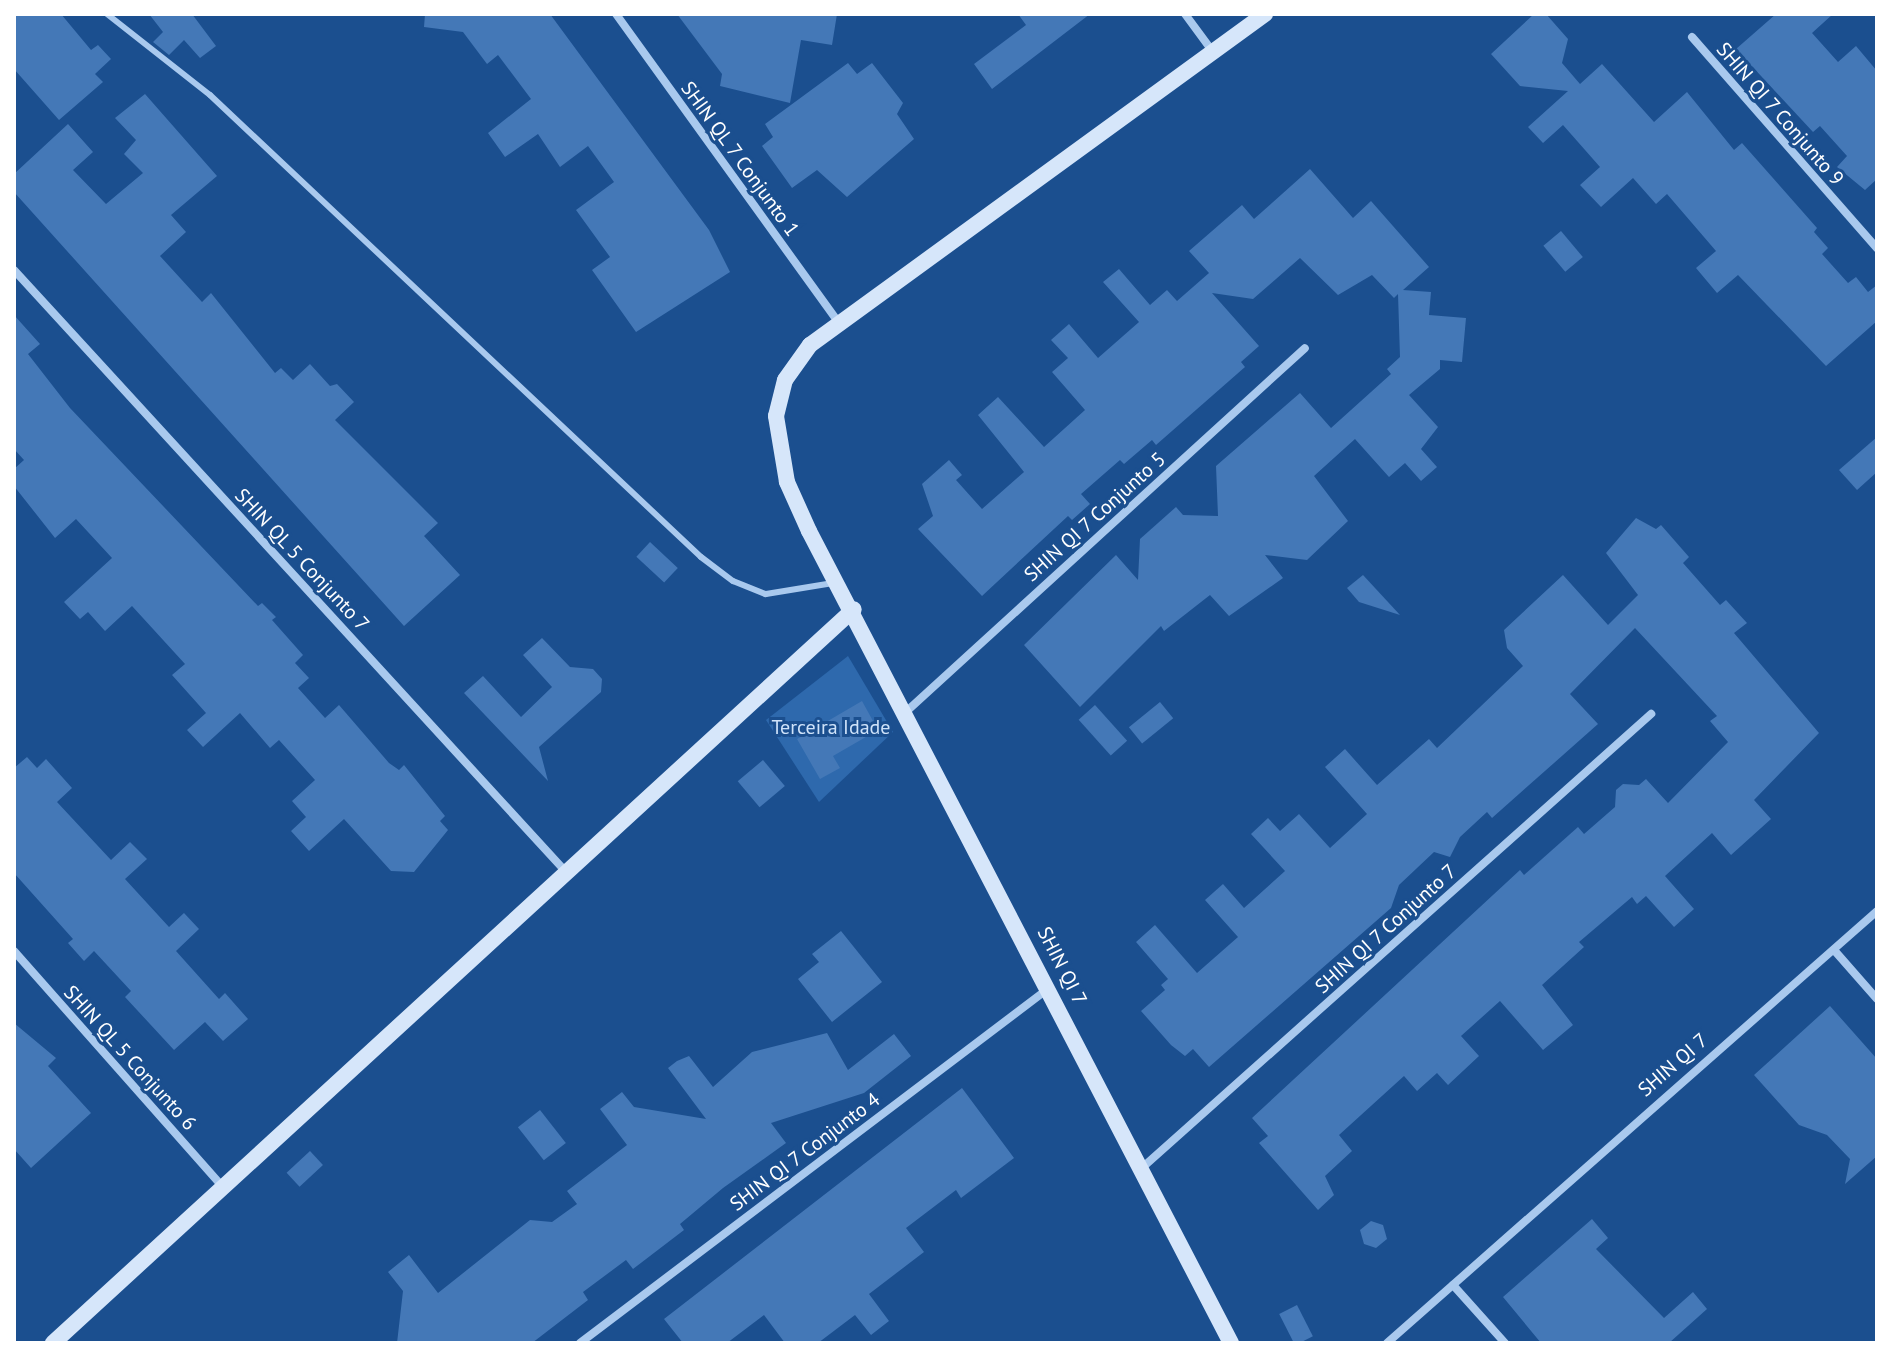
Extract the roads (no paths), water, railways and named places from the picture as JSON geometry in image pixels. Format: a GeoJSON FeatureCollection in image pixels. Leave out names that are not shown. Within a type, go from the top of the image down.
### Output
{"type":"FeatureCollection","features":[{"type":"Feature","properties":{"kind":"street","name":"SHIN QL 7 Conjunto 1"},"geometry":{"type":"LineString","coordinates":[[616,14],[838,322]]}},
{"type":"Feature","properties":{"kind":"street"},"geometry":{"type":"LineString","coordinates":[[1185,14],[1213,52]]}},
{"type":"Feature","properties":{"kind":"street","name":"SHIN QI 7"},"geometry":{"type":"LineString","coordinates":[[1231,1343],[908,710],[787,482],[776,435],[780,398],[794,363],[838,322],[1265,14]]}},
{"type":"Feature","properties":{"kind":"street","name":"SHIN QI 7 Conjunto 9"},"geometry":{"type":"LineString","coordinates":[[1692,37],[1877,248]]}},
{"type":"Feature","properties":{"kind":"street","name":"SHIN QL 5 Conjunto 7"},"geometry":{"type":"LineString","coordinates":[[14,270],[567,873]]}},
{"type":"Feature","properties":{"kind":"street","name":"SHIN QI 7 Conjunto 5"},"geometry":{"type":"LineString","coordinates":[[908,710],[1305,348]]}},
{"type":"Feature","properties":{"kind":"street"},"geometry":{"type":"LineString","coordinates":[[53,1343],[854,609]]}},
{"type":"Feature","properties":{"kind":"street","name":"SHIN QI 7 Conjunto 7"},"geometry":{"type":"LineString","coordinates":[[1143,1167],[1651,714]]}},
{"type":"Feature","properties":{"kind":"street","name":"SHIN QI 7"},"geometry":{"type":"LineString","coordinates":[[1387,1343],[1877,911]]}},
{"type":"Feature","properties":{"kind":"street"},"geometry":{"type":"LineString","coordinates":[[1834,950],[1877,999]]}},
{"type":"Feature","properties":{"kind":"street","name":"SHIN QL 5 Conjunto 6"},"geometry":{"type":"LineString","coordinates":[[14,951],[222,1186]]}},
{"type":"Feature","properties":{"kind":"street","name":"SHIN QI 7 Conjunto 4"},"geometry":{"type":"LineString","coordinates":[[580,1343],[1050,987]]}},
{"type":"Feature","properties":{"kind":"street"},"geometry":{"type":"LineString","coordinates":[[1453,1285],[1505,1343]]}},
{"type":"Feature","properties":{"kind":"lane"},"geometry":{"type":"LineString","coordinates":[[107,14],[243,125],[701,557],[733,581],[766,594],[838,582]]}},
{"type":"Feature","properties":{"kind":"park label","name":"Terceira Idade"},"geometry":{"type":"Point","coordinates":[831,727]}}]}
